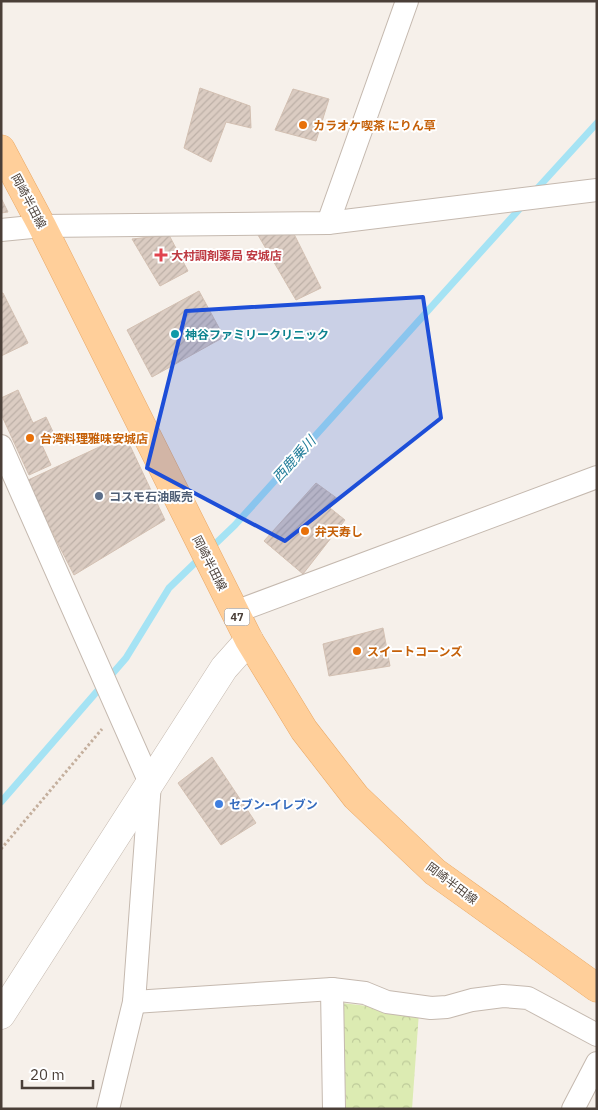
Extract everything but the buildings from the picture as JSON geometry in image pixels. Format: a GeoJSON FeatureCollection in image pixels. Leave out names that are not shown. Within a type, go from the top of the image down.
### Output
{"type":"FeatureCollection","features":[{"type":"Feature","properties":{"kind":"main road","name":"岡崎半田線"},"geometry":{"type":"LineString","coordinates":[[1,149],[42,226],[249,640],[304,730],[356,797],[435,872],[597,988]]}},
{"type":"Feature","properties":{"kind":"street"},"geometry":{"type":"LineString","coordinates":[[328,223],[407,1]]}},
{"type":"Feature","properties":{"kind":"street"},"geometry":{"type":"LineString","coordinates":[[1,230],[42,226],[328,223],[597,190]]}},
{"type":"Feature","properties":{"kind":"street"},"geometry":{"type":"LineString","coordinates":[[1,446],[10,488],[118,710],[150,783],[134,1002],[108,1109]]}},
{"type":"Feature","properties":{"kind":"street"},"geometry":{"type":"LineString","coordinates":[[235,612],[597,477]]}},
{"type":"Feature","properties":{"kind":"street"},"geometry":{"type":"LineString","coordinates":[[1,1015],[224,668],[249,640]]}},
{"type":"Feature","properties":{"kind":"street"},"geometry":{"type":"LineString","coordinates":[[134,1002],[332,989],[365,993],[387,1002],[431,1008],[447,1007],[472,1000],[503,996],[528,998],[597,1035]]}},
{"type":"Feature","properties":{"kind":"street"},"geometry":{"type":"LineString","coordinates":[[332,989],[334,1109]]}},
{"type":"Feature","properties":{"kind":"street"},"geometry":{"type":"LineString","coordinates":[[573,1109],[597,1063]]}},
{"type":"Feature","properties":{"kind":"path"},"geometry":{"type":"LineString","coordinates":[[1,849],[118,710]]}},
{"type":"Feature","properties":{"kind":"highlighted area"},"geometry":{"type":"Polygon","coordinates":[[[423,297],[441,418],[285,541],[147,468],[186,311],[423,297]]]}},
{"type":"Feature","properties":{"kind":"green space"},"geometry":{"type":"Polygon","coordinates":[[[342,1003],[419,1012],[412,1109],[346,1109],[342,1003]]]}},
{"type":"Feature","properties":{"kind":"waterway","name":"西鹿乗川"},"geometry":{"type":"LineString","coordinates":[[535,191],[597,123]]}},
{"type":"Feature","properties":{"kind":"waterway","name":"西鹿乗川"},"geometry":{"type":"LineString","coordinates":[[211,548],[235,525],[523,205]]}},
{"type":"Feature","properties":{"kind":"waterway","name":"西鹿乗川"},"geometry":{"type":"LineString","coordinates":[[1,802],[126,658],[169,588],[201,557]]}},
{"type":"Feature","properties":{"kind":"place","name":"カラオケ喫茶 にりん草"},"geometry":{"type":"Point","coordinates":[303,125]}},
{"type":"Feature","properties":{"kind":"place","name":"大村調剤薬局 安城店"},"geometry":{"type":"Point","coordinates":[161,255]}},
{"type":"Feature","properties":{"kind":"place","name":"神谷ファミリークリニック"},"geometry":{"type":"Point","coordinates":[175,334]}},
{"type":"Feature","properties":{"kind":"place","name":"台湾料理雅味安城店"},"geometry":{"type":"Point","coordinates":[30,438]}},
{"type":"Feature","properties":{"kind":"place","name":"コスモ石油販売"},"geometry":{"type":"Point","coordinates":[99,496]}},
{"type":"Feature","properties":{"kind":"place","name":"弁天寿し"},"geometry":{"type":"Point","coordinates":[305,531]}},
{"type":"Feature","properties":{"kind":"place","name":"スイートコーンズ"},"geometry":{"type":"Point","coordinates":[357,651]}},
{"type":"Feature","properties":{"kind":"place","name":"セブン-イレブン"},"geometry":{"type":"Point","coordinates":[219,804]}}]}
